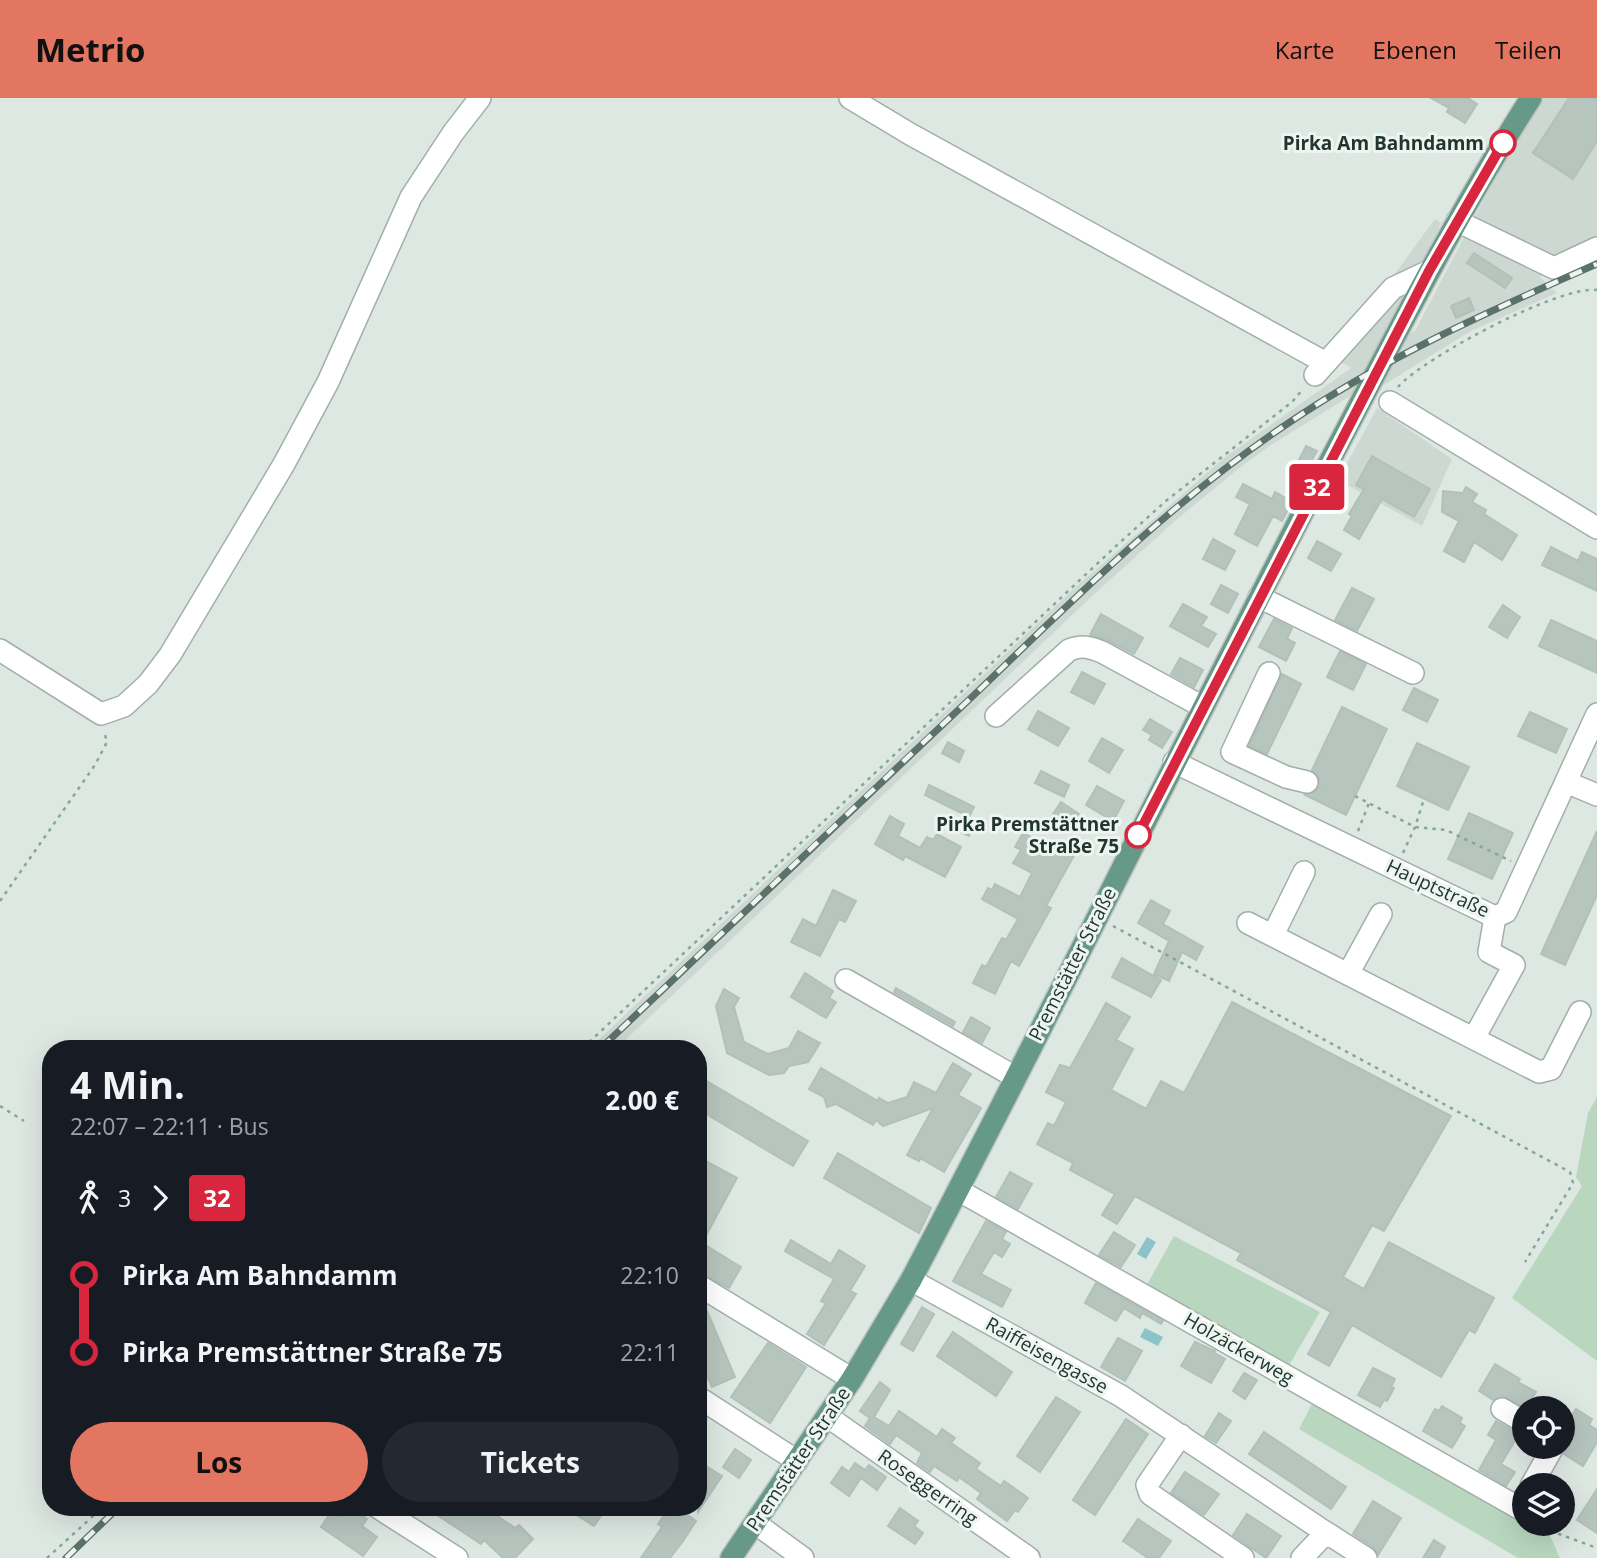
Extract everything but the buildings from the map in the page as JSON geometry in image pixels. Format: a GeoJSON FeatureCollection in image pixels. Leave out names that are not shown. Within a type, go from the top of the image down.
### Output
{"type":"FeatureCollection","features":[{"type":"Feature","properties":{"kind":"main road","name":"Premstätter Straße"},"geometry":{"type":"LineString","coordinates":[[732,1558],[852,1379],[911,1280],[1174,762],[1429,271],[1531,98]]}},
{"type":"Feature","properties":{"kind":"street"},"geometry":{"type":"LineString","coordinates":[[0,650],[101,714],[124,706],[148,684],[170,656],[284,464],[328,382],[411,197],[453,133],[480,98]]}},
{"type":"Feature","properties":{"kind":"street"},"geometry":{"type":"LineString","coordinates":[[850,98],[1322,368],[1393,288],[1429,271]]}},
{"type":"Feature","properties":{"kind":"street"},"geometry":{"type":"LineString","coordinates":[[1457,221],[1554,268],[1597,248]]}},
{"type":"Feature","properties":{"kind":"street"},"geometry":{"type":"LineString","coordinates":[[1390,402],[1597,528]]}},
{"type":"Feature","properties":{"kind":"street"},"geometry":{"type":"LineString","coordinates":[[1259,597],[1413,673]]}},
{"type":"Feature","properties":{"kind":"street"},"geometry":{"type":"LineString","coordinates":[[996,716],[1069,650],[1078,646],[1102,652],[1203,707]]}},
{"type":"Feature","properties":{"kind":"street"},"geometry":{"type":"LineString","coordinates":[[1269,673],[1232,752],[1286,777],[1307,782]]}},
{"type":"Feature","properties":{"kind":"street","name":"Hauptstraße"},"geometry":{"type":"LineString","coordinates":[[1174,762],[1495,917],[1506,912],[1597,714]]}},
{"type":"Feature","properties":{"kind":"street"},"geometry":{"type":"LineString","coordinates":[[1272,808],[1286,777]]}},
{"type":"Feature","properties":{"kind":"street"},"geometry":{"type":"LineString","coordinates":[[1566,782],[1597,795]]}},
{"type":"Feature","properties":{"kind":"street"},"geometry":{"type":"LineString","coordinates":[[1273,935],[1304,873]]}},
{"type":"Feature","properties":{"kind":"street"},"geometry":{"type":"LineString","coordinates":[[1348,974],[1381,914]]}},
{"type":"Feature","properties":{"kind":"street"},"geometry":{"type":"LineString","coordinates":[[1474,1038],[1514,965],[1489,952],[1495,917]]}},
{"type":"Feature","properties":{"kind":"street"},"geometry":{"type":"LineString","coordinates":[[1248,923],[1539,1072],[1551,1069],[1580,1013]]}},
{"type":"Feature","properties":{"kind":"street"},"geometry":{"type":"LineString","coordinates":[[846,980],[1015,1077]]}},
{"type":"Feature","properties":{"kind":"street","name":"Holzäckerweg"},"geometry":{"type":"LineString","coordinates":[[958,1190],[1512,1498]]}},
{"type":"Feature","properties":{"kind":"street","name":"Raiffeisengasse"},"geometry":{"type":"LineString","coordinates":[[911,1280],[1121,1396],[1366,1558]]}},
{"type":"Feature","properties":{"kind":"street"},"geometry":{"type":"LineString","coordinates":[[707,1290],[852,1379]]}},
{"type":"Feature","properties":{"kind":"street"},"geometry":{"type":"LineString","coordinates":[[707,1403],[797,1461]]}},
{"type":"Feature","properties":{"kind":"street"},"geometry":{"type":"LineString","coordinates":[[1502,1409],[1512,1415]]}},
{"type":"Feature","properties":{"kind":"street","name":"Roseggerring"},"geometry":{"type":"LineString","coordinates":[[827,1416],[1030,1558]]}},
{"type":"Feature","properties":{"kind":"street"},"geometry":{"type":"LineString","coordinates":[[1181,1435],[1147,1485],[1150,1494],[1242,1558]]}},
{"type":"Feature","properties":{"kind":"street"},"geometry":{"type":"LineString","coordinates":[[391,1516],[457,1558]]}},
{"type":"Feature","properties":{"kind":"street"},"geometry":{"type":"LineString","coordinates":[[755,1523],[803,1558]]}},
{"type":"Feature","properties":{"kind":"street"},"geometry":{"type":"LineString","coordinates":[[1302,1558],[1321,1538],[1319,1528]]}},
{"type":"Feature","properties":{"kind":"path"},"geometry":{"type":"LineString","coordinates":[[1390,402],[1407,377],[1484,330],[1566,294],[1597,289]]}},
{"type":"Feature","properties":{"kind":"path"},"geometry":{"type":"LineString","coordinates":[[591,1040],[1116,546],[1167,500],[1292,401],[1322,368]]}},
{"type":"Feature","properties":{"kind":"path"},"geometry":{"type":"LineString","coordinates":[[0,901],[95,765],[107,742],[101,714]]}},
{"type":"Feature","properties":{"kind":"path"},"geometry":{"type":"LineString","coordinates":[[1355,796],[1415,827],[1446,830],[1527,869]]}},
{"type":"Feature","properties":{"kind":"path"},"geometry":{"type":"LineString","coordinates":[[1396,868],[1415,827],[1424,799]]}},
{"type":"Feature","properties":{"kind":"path"},"geometry":{"type":"LineString","coordinates":[[1352,847],[1369,803]]}},
{"type":"Feature","properties":{"kind":"path"},"geometry":{"type":"LineString","coordinates":[[1097,917],[1570,1172],[1573,1184],[1525,1262]]}},
{"type":"Feature","properties":{"kind":"path"},"geometry":{"type":"LineString","coordinates":[[0,1106],[24,1121]]}},
{"type":"Feature","properties":{"kind":"path"},"geometry":{"type":"LineString","coordinates":[[47,1558],[93,1516]]}},
{"type":"Feature","properties":{"kind":"path"},"geometry":{"type":"LineString","coordinates":[[1564,1536],[1597,1548]]}},
{"type":"Feature","properties":{"kind":"shaded area"},"geometry":{"type":"Polygon","coordinates":[[[1544,98],[1597,98],[1597,253],[1540,277],[1557,293],[1471,331],[1382,386],[1355,393],[1271,445],[1238,469],[1176,520],[1090,598],[625,1040],[598,1040],[1078,585],[1224,458],[1351,368],[1334,357],[1435,219],[1441,223],[1392,337],[1415,331],[1502,165],[1544,98]]]}},
{"type":"Feature","properties":{"kind":"shaded area"},"geometry":{"type":"Polygon","coordinates":[[[1377,408],[1452,459],[1422,526],[1338,480],[1377,408]]]}},
{"type":"Feature","properties":{"kind":"green space"},"geometry":{"type":"Polygon","coordinates":[[[1597,1097],[1597,1361],[1512,1298],[1582,1186],[1576,1177],[1588,1113],[1597,1097]]]}},
{"type":"Feature","properties":{"kind":"green space"},"geometry":{"type":"Polygon","coordinates":[[[1174,1236],[1320,1312],[1287,1369],[1144,1290],[1174,1236]]]}},
{"type":"Feature","properties":{"kind":"green space"},"geometry":{"type":"Polygon","coordinates":[[[1316,1396],[1512,1509],[1512,1536],[1550,1536],[1560,1558],[1518,1558],[1299,1429],[1316,1396]]]}},
{"type":"Feature","properties":{"kind":"water"},"geometry":{"type":"Polygon","coordinates":[[[1147,1237],[1156,1242],[1146,1259],[1137,1254],[1147,1237]]]}},
{"type":"Feature","properties":{"kind":"water"},"geometry":{"type":"Polygon","coordinates":[[[1145,1328],[1163,1337],[1158,1346],[1140,1337],[1145,1328]]]}},
{"type":"Feature","properties":{"kind":"railway"},"geometry":{"type":"LineString","coordinates":[[609,1040],[1086,588],[1201,487],[1284,426],[1359,379],[1476,318],[1597,264]]}},
{"type":"Feature","properties":{"kind":"railway"},"geometry":{"type":"LineString","coordinates":[[66,1558],[110,1516]]}},
{"type":"Feature","properties":{"kind":"bus line","name":"32"},"geometry":{"type":"LineString","coordinates":[[1138,835],[1429,271],[1503,143]]}},
{"type":"Feature","properties":{"kind":"place","name":"Pirka Am Bahndamm"},"geometry":{"type":"Point","coordinates":[1503,143]}},
{"type":"Feature","properties":{"kind":"place","name":"Pirka Premstättner Straße 75"},"geometry":{"type":"Point","coordinates":[1138,835]}}]}
